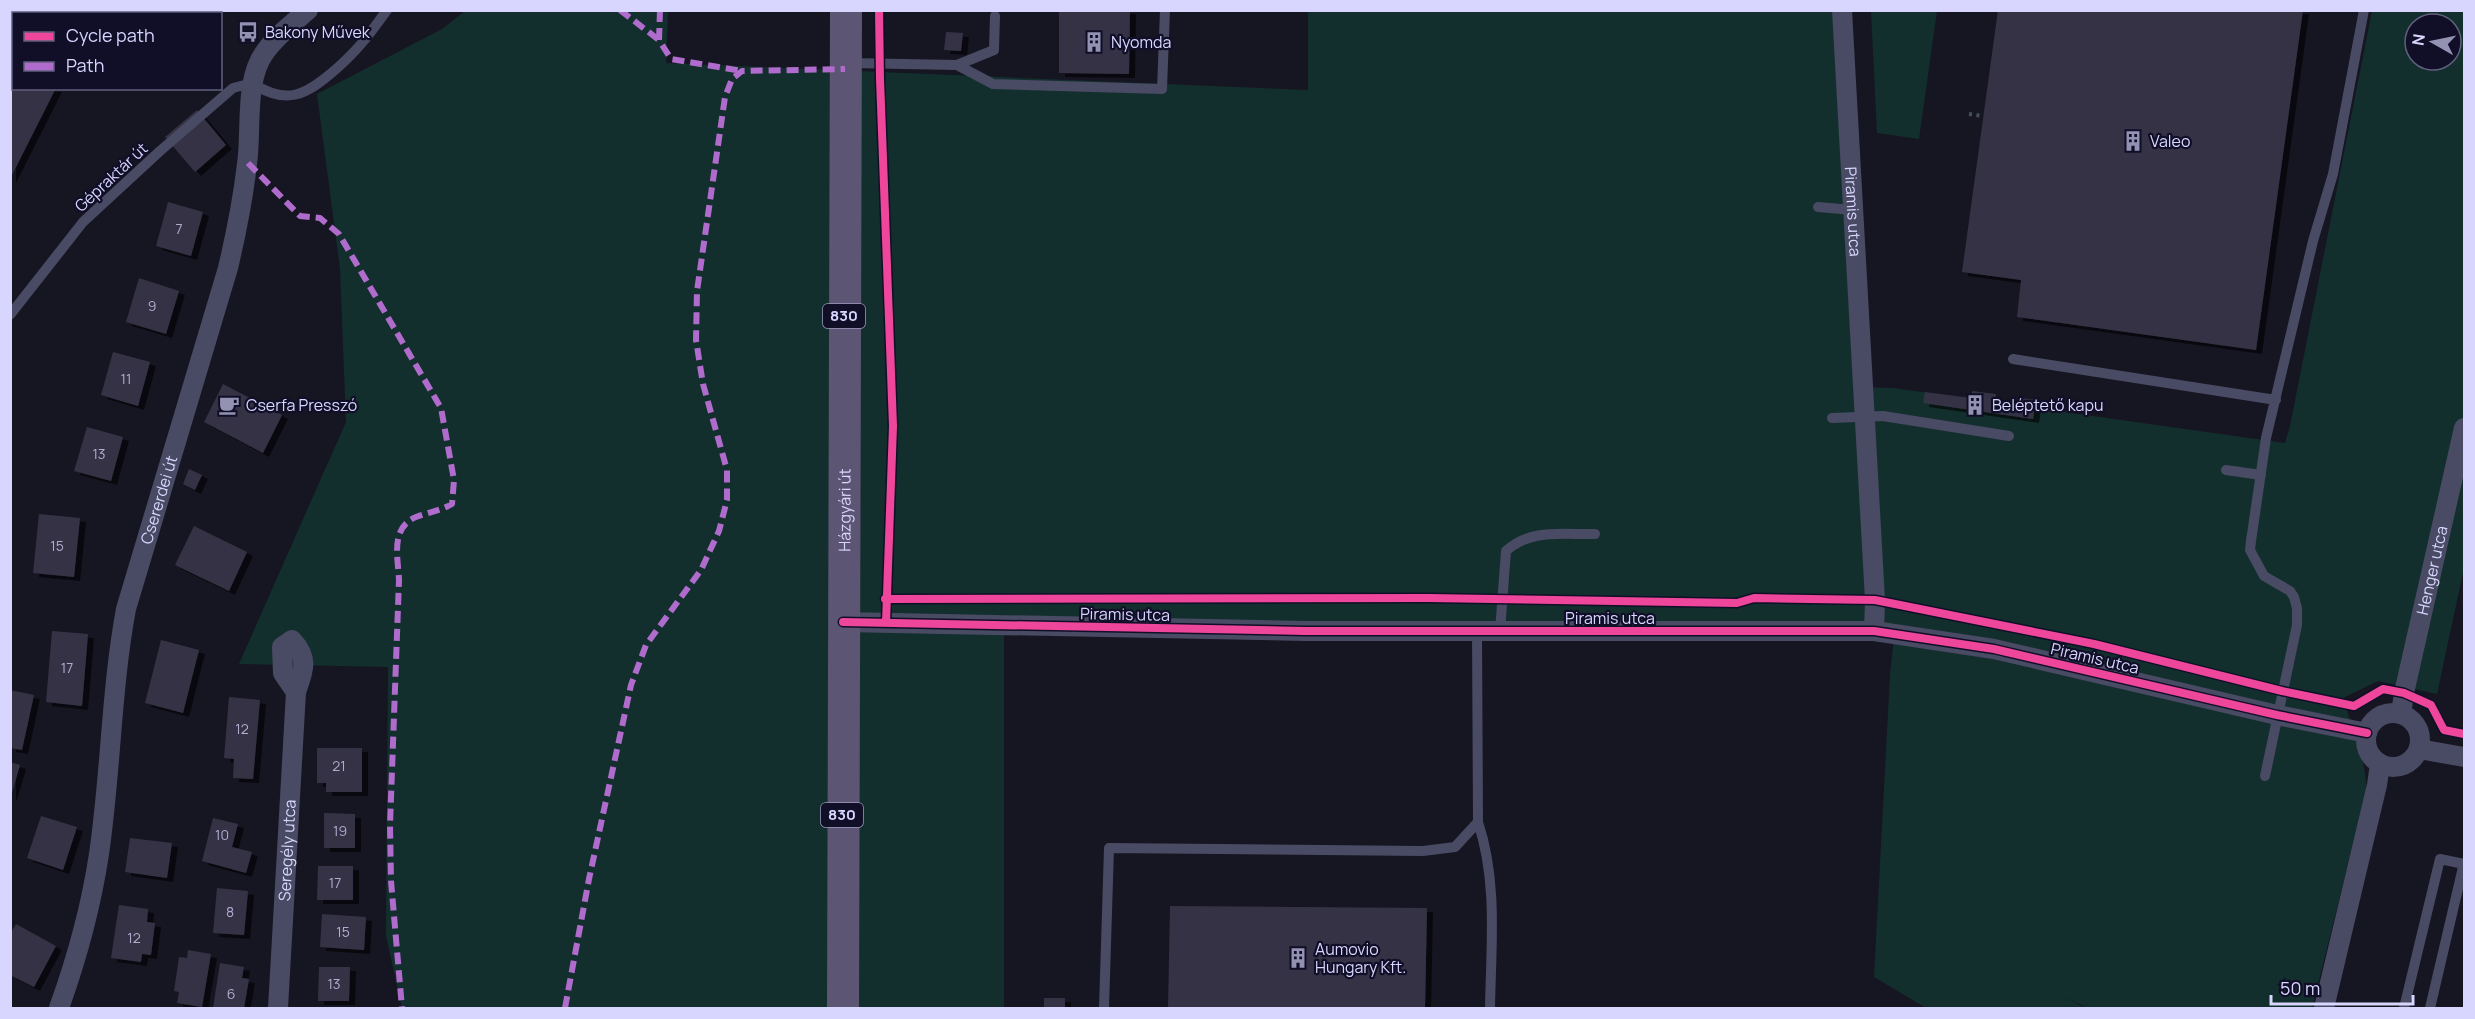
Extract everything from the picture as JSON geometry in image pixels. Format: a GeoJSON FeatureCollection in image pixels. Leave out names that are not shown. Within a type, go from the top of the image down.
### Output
{"type":"FeatureCollection","features":[{"type":"Feature","properties":{"kind":"main road","name":"Házgyári út"},"geometry":{"type":"LineString","coordinates":[[843,1008],[846,10]]}},
{"type":"Feature","properties":{"kind":"street","name":"Csererdei út"},"geometry":{"type":"LineString","coordinates":[[59,1008],[89,911],[99,853],[117,657],[126,609],[228,268],[248,163],[252,83],[263,53],[308,10]]}},
{"type":"Feature","properties":{"kind":"street","name":"Piramis utca"},"geometry":{"type":"LineString","coordinates":[[1842,10],[1875,600],[1874,631]]}},
{"type":"Feature","properties":{"kind":"street","name":"Henger utca"},"geometry":{"type":"LineString","coordinates":[[2401,714],[2464,428]]}},
{"type":"Feature","properties":{"kind":"street","name":"Piramis utca"},"geometry":{"type":"LineString","coordinates":[[843,622],[1305,631],[1874,631],[1994,649],[2277,715],[2367,733]]}},
{"type":"Feature","properties":{"kind":"street","name":"Seregély utca"},"geometry":{"type":"LineString","coordinates":[[278,1008],[296,692]]}},
{"type":"Feature","properties":{"kind":"street"},"geometry":{"type":"LineString","coordinates":[[2401,714],[2416,726],[2420,734],[2419,749],[2406,764],[2397,767],[2380,764],[2368,751],[2367,733],[2377,718],[2401,714]]}},
{"type":"Feature","properties":{"kind":"street"},"geometry":{"type":"LineString","coordinates":[[2419,749],[2464,757]]}},
{"type":"Feature","properties":{"kind":"street"},"geometry":{"type":"LineString","coordinates":[[2324,1008],[2380,764]]}},
{"type":"Feature","properties":{"kind":"lane"},"geometry":{"type":"LineString","coordinates":[[252,83],[266,91],[283,95],[313,89],[360,47],[387,10]]}},
{"type":"Feature","properties":{"kind":"lane"},"geometry":{"type":"LineString","coordinates":[[957,65],[993,84],[1162,89],[1165,10]]}},
{"type":"Feature","properties":{"kind":"lane"},"geometry":{"type":"LineString","coordinates":[[2265,776],[2297,625],[2297,608],[2290,591],[2264,576],[2250,550],[2266,438],[2313,241],[2333,174],[2364,10]]}},
{"type":"Feature","properties":{"kind":"lane"},"geometry":{"type":"LineString","coordinates":[[846,63],[957,65],[994,50],[995,16]]}},
{"type":"Feature","properties":{"kind":"lane","name":"Gépraktár út"},"geometry":{"type":"LineString","coordinates":[[10,315],[84,222],[160,151],[234,88],[252,83]]}},
{"type":"Feature","properties":{"kind":"lane"},"geometry":{"type":"LineString","coordinates":[[1818,207],[1853,210]]}},
{"type":"Feature","properties":{"kind":"lane"},"geometry":{"type":"LineString","coordinates":[[2013,359],[2276,400]]}},
{"type":"Feature","properties":{"kind":"lane"},"geometry":{"type":"LineString","coordinates":[[1832,418],[1883,416],[2009,436]]}},
{"type":"Feature","properties":{"kind":"lane"},"geometry":{"type":"LineString","coordinates":[[2226,470],[2261,476]]}},
{"type":"Feature","properties":{"kind":"lane"},"geometry":{"type":"LineString","coordinates":[[1500,631],[1506,551],[1517,541],[1532,535],[1595,534]]}},
{"type":"Feature","properties":{"kind":"lane"},"geometry":{"type":"LineString","coordinates":[[1477,631],[1478,822],[1486,846],[1492,887],[1491,1008]]}},
{"type":"Feature","properties":{"kind":"lane"},"geometry":{"type":"LineString","coordinates":[[1104,1008],[1109,848],[1423,851],[1455,847],[1478,822]]}},
{"type":"Feature","properties":{"kind":"lane"},"geometry":{"type":"LineString","coordinates":[[2404,1008],[2440,859],[2464,864],[2430,1008]]}},
{"type":"Feature","properties":{"kind":"path"},"geometry":{"type":"LineString","coordinates":[[1969,114],[1982,116]]}},
{"type":"Feature","properties":{"kind":"green space"},"geometry":{"type":"Polygon","coordinates":[[[11,11],[176,12],[12,12],[12,50],[11,11]]]}},
{"type":"Feature","properties":{"kind":"green space"},"geometry":{"type":"Polygon","coordinates":[[[465,11],[668,11],[666,63],[1308,90],[1308,11],[1839,11],[1860,387],[1893,388],[2285,443],[2372,11],[2464,11],[2464,568],[2437,694],[2378,681],[2343,698],[2363,761],[2367,788],[2312,1008],[2087,1008],[2064,996],[2085,1008],[1926,1008],[1874,977],[1894,636],[1004,629],[1004,1008],[402,1008],[386,936],[388,667],[239,664],[346,422],[340,269],[317,94],[442,29],[465,11]]]}},
{"type":"Feature","properties":{"kind":"green space"},"geometry":{"type":"Polygon","coordinates":[[[1871,11],[1937,11],[1919,139],[1877,133],[1871,11]]]}},
{"type":"Feature","properties":{"kind":"building","name":"Nyomda"},"geometry":{"type":"Polygon","coordinates":[[[1059,10],[1130,10],[1129,74],[1059,73],[1059,10]]]}},
{"type":"Feature","properties":{"kind":"building","name":"Valeo"},"geometry":{"type":"Polygon","coordinates":[[[1998,10],[2303,10],[2256,350],[2017,317],[2021,280],[1962,272],[1998,10]]]}},
{"type":"Feature","properties":{"kind":"building"},"geometry":{"type":"Polygon","coordinates":[[[946,32],[963,33],[961,51],[944,50],[946,32]]]}},
{"type":"Feature","properties":{"kind":"building"},"geometry":{"type":"Polygon","coordinates":[[[10,65],[12,66],[12,90],[55,90],[10,179],[10,65]]]}},
{"type":"Feature","properties":{"kind":"building"},"geometry":{"type":"Polygon","coordinates":[[[197,110],[226,145],[195,172],[165,137],[197,110]]]}},
{"type":"Feature","properties":{"kind":"building"},"geometry":{"type":"Polygon","coordinates":[[[168,202],[203,212],[191,256],[156,246],[168,202]]]}},
{"type":"Feature","properties":{"kind":"building"},"geometry":{"type":"Polygon","coordinates":[[[139,278],[179,291],[166,334],[126,322],[139,278]]]}},
{"type":"Feature","properties":{"kind":"building"},"geometry":{"type":"Polygon","coordinates":[[[113,352],[150,362],[138,406],[101,395],[113,352]]]}},
{"type":"Feature","properties":{"kind":"building"},"geometry":{"type":"Polygon","coordinates":[[[223,384],[282,415],[263,453],[204,422],[223,384]]]}},
{"type":"Feature","properties":{"kind":"building","name":"Beléptető kapu"},"geometry":{"type":"Polygon","coordinates":[[[1972,391],[1996,394],[1995,402],[2018,405],[2020,398],[2036,400],[2033,419],[1923,403],[1925,392],[1971,398],[1972,391]]]}},
{"type":"Feature","properties":{"kind":"building"},"geometry":{"type":"Polygon","coordinates":[[[87,427],[123,437],[111,481],[74,471],[87,427]]]}},
{"type":"Feature","properties":{"kind":"building"},"geometry":{"type":"Polygon","coordinates":[[[189,469],[202,475],[195,490],[183,484],[189,469]]]}},
{"type":"Feature","properties":{"kind":"building"},"geometry":{"type":"Polygon","coordinates":[[[39,514],[80,518],[74,577],[33,573],[39,514]]]}},
{"type":"Feature","properties":{"kind":"building"},"geometry":{"type":"Polygon","coordinates":[[[194,526],[247,552],[229,591],[175,565],[194,526]]]}},
{"type":"Feature","properties":{"kind":"building"},"geometry":{"type":"Polygon","coordinates":[[[52,631],[88,634],[82,706],[46,702],[52,631]]]}},
{"type":"Feature","properties":{"kind":"building"},"geometry":{"type":"Polygon","coordinates":[[[161,640],[199,650],[183,713],[145,703],[161,640]]]}},
{"type":"Feature","properties":{"kind":"building"},"geometry":{"type":"Polygon","coordinates":[[[10,690],[34,695],[22,750],[10,748],[10,690]]]}},
{"type":"Feature","properties":{"kind":"building"},"geometry":{"type":"Polygon","coordinates":[[[229,697],[260,700],[253,779],[233,778],[234,759],[224,758],[229,697]]]}},
{"type":"Feature","properties":{"kind":"building"},"geometry":{"type":"Polygon","coordinates":[[[317,748],[362,748],[362,792],[326,792],[326,783],[317,783],[317,748]]]}},
{"type":"Feature","properties":{"kind":"building"},"geometry":{"type":"Polygon","coordinates":[[[10,762],[20,765],[11,796],[10,796],[10,762]]]}},
{"type":"Feature","properties":{"kind":"building"},"geometry":{"type":"Polygon","coordinates":[[[324,813],[355,814],[355,848],[324,848],[324,813]]]}},
{"type":"Feature","properties":{"kind":"building"},"geometry":{"type":"Polygon","coordinates":[[[41,816],[77,827],[63,870],[27,858],[41,816]]]}},
{"type":"Feature","properties":{"kind":"building"},"geometry":{"type":"Polygon","coordinates":[[[213,818],[238,824],[232,847],[252,852],[246,873],[202,861],[213,818]]]}},
{"type":"Feature","properties":{"kind":"building"},"geometry":{"type":"Polygon","coordinates":[[[130,838],[172,843],[167,878],[125,872],[130,838]]]}},
{"type":"Feature","properties":{"kind":"building"},"geometry":{"type":"Polygon","coordinates":[[[318,866],[353,866],[353,900],[317,900],[318,866]]]}},
{"type":"Feature","properties":{"kind":"building"},"geometry":{"type":"Polygon","coordinates":[[[217,888],[248,891],[244,935],[213,933],[217,888]]]}},
{"type":"Feature","properties":{"kind":"building"},"geometry":{"type":"Polygon","coordinates":[[[119,905],[148,909],[147,922],[155,923],[151,955],[142,954],[141,962],[111,958],[119,905]]]}},
{"type":"Feature","properties":{"kind":"building","name":"Aumovio Hungary Kft."},"geometry":{"type":"Polygon","coordinates":[[[1170,906],[1427,908],[1425,1008],[1168,1008],[1170,906]]]}},
{"type":"Feature","properties":{"kind":"building"},"geometry":{"type":"Polygon","coordinates":[[[322,914],[366,917],[364,950],[320,947],[322,914]]]}},
{"type":"Feature","properties":{"kind":"building"},"geometry":{"type":"Polygon","coordinates":[[[16,924],[56,946],[34,987],[10,975],[10,934],[16,924]]]}},
{"type":"Feature","properties":{"kind":"building"},"geometry":{"type":"Polygon","coordinates":[[[188,950],[211,954],[202,1007],[177,1003],[179,992],[174,991],[179,957],[187,958],[188,950]]]}},
{"type":"Feature","properties":{"kind":"building"},"geometry":{"type":"Polygon","coordinates":[[[220,963],[244,967],[242,978],[249,979],[244,1008],[213,1008],[220,963]]]}},
{"type":"Feature","properties":{"kind":"building"},"geometry":{"type":"Polygon","coordinates":[[[319,967],[350,967],[349,1001],[318,1001],[319,967]]]}},
{"type":"Feature","properties":{"kind":"building"},"geometry":{"type":"Polygon","coordinates":[[[1044,998],[1065,998],[1065,1008],[1044,1008],[1044,998]]]}},
{"type":"Feature","properties":{"kind":"marked path"},"geometry":{"type":"LineString","coordinates":[[620,10],[659,40]]}},
{"type":"Feature","properties":{"kind":"marked path"},"geometry":{"type":"LineString","coordinates":[[660,10],[659,40],[671,59],[742,71]]}},
{"type":"Feature","properties":{"kind":"marked path"},"geometry":{"type":"LineString","coordinates":[[565,1008],[589,879],[631,685],[646,645],[701,570],[719,531],[727,500],[727,470],[703,384],[696,340],[697,291],[725,97],[732,79],[742,71],[845,69]]}},
{"type":"Feature","properties":{"kind":"marked path"},"geometry":{"type":"LineString","coordinates":[[248,163],[300,216],[320,218],[339,234],[441,408],[454,480],[452,504],[408,522],[402,528],[397,544],[399,580],[390,825],[391,881],[402,1008]]}},
{"type":"Feature","properties":{"kind":"cycle path"},"geometry":{"type":"LineString","coordinates":[[879,10],[893,426],[886,623]]}},
{"type":"Feature","properties":{"kind":"cycle path"},"geometry":{"type":"LineString","coordinates":[[885,599],[1429,598],[1737,603],[1754,598],[1875,600],[2094,644],[2282,691],[2354,706],[2383,689],[2404,693],[2431,705],[2444,730],[2464,734]]}},
{"type":"Feature","properties":{"kind":"cycle path"},"geometry":{"type":"LineString","coordinates":[[843,622],[1305,631],[1874,631],[1994,649],[2277,715],[2367,733]]}},
{"type":"Feature","properties":{"kind":"place","name":"Bakony Művek"},"geometry":{"type":"Point","coordinates":[248,32]}},
{"type":"Feature","properties":{"kind":"place","name":"Nyomda"},"geometry":{"type":"Point","coordinates":[1094,42]}},
{"type":"Feature","properties":{"kind":"place","name":"Valeo"},"geometry":{"type":"Point","coordinates":[2133,141]}},
{"type":"Feature","properties":{"kind":"place","name":"Cserfa Presszó"},"geometry":{"type":"Point","coordinates":[229,405]}},
{"type":"Feature","properties":{"kind":"place","name":"Beléptető kapu"},"geometry":{"type":"Point","coordinates":[1975,405]}},
{"type":"Feature","properties":{"kind":"place","name":"Aumovio Hungary Kft."},"geometry":{"type":"Point","coordinates":[1298,958]}}]}
